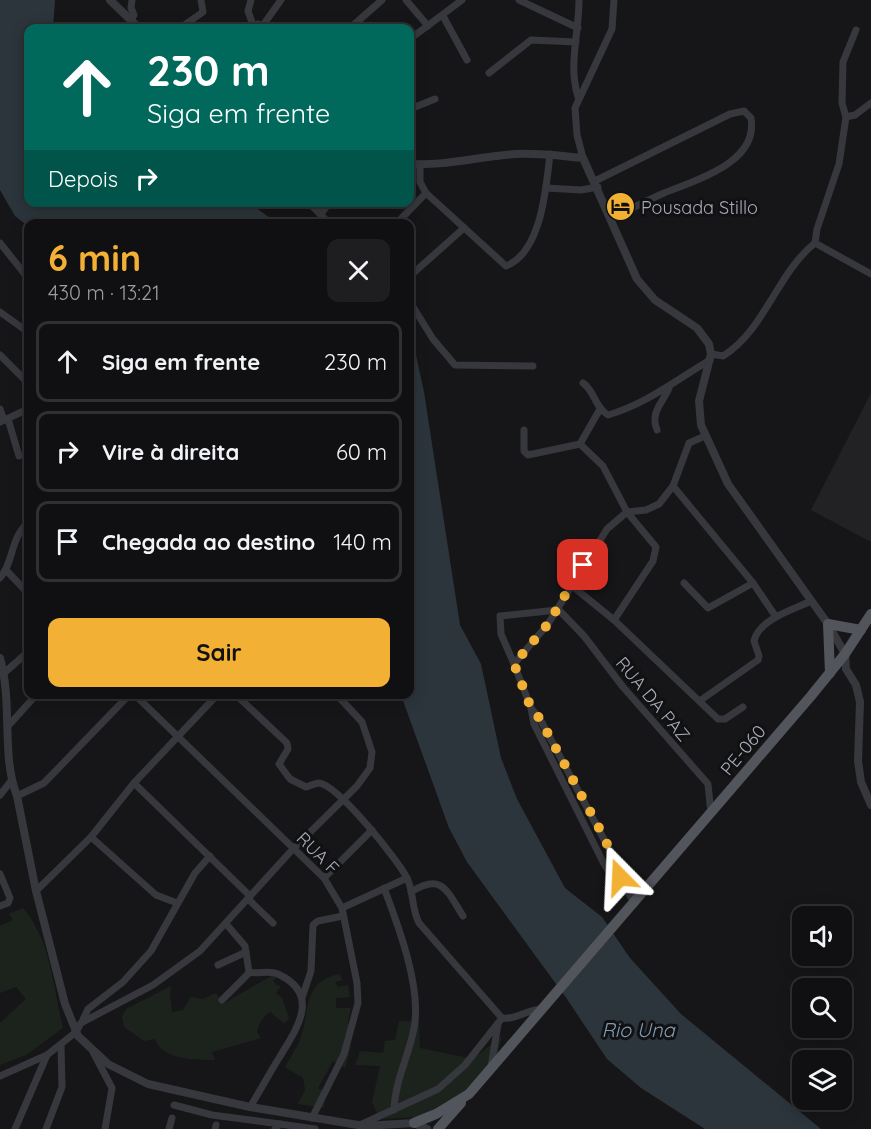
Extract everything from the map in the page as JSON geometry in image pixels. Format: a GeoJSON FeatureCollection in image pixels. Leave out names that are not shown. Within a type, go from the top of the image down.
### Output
{"type":"FeatureCollection","features":[{"type":"Feature","properties":{"kind":"main road","name":"PE-060"},"geometry":{"type":"LineString","coordinates":[[438,1129],[635,903],[830,673],[871,614]]}},
{"type":"Feature","properties":{"kind":"main road"},"geometry":{"type":"LineString","coordinates":[[830,673],[828,624],[861,630]]}},
{"type":"Feature","properties":{"kind":"main road"},"geometry":{"type":"LineString","coordinates":[[414,1122],[436,1114],[469,1094]]}},
{"type":"Feature","properties":{"kind":"street"},"geometry":{"type":"LineString","coordinates":[[110,0],[135,24]]}},
{"type":"Feature","properties":{"kind":"street"},"geometry":{"type":"LineString","coordinates":[[186,24],[203,12],[201,0]]}},
{"type":"Feature","properties":{"kind":"street"},"geometry":{"type":"LineString","coordinates":[[251,0],[248,7],[258,24]]}},
{"type":"Feature","properties":{"kind":"street"},"geometry":{"type":"LineString","coordinates":[[261,24],[281,0]]}},
{"type":"Feature","properties":{"kind":"street"},"geometry":{"type":"LineString","coordinates":[[355,24],[382,0]]}},
{"type":"Feature","properties":{"kind":"street"},"geometry":{"type":"LineString","coordinates":[[406,0],[428,26]]}},
{"type":"Feature","properties":{"kind":"street"},"geometry":{"type":"LineString","coordinates":[[414,36],[462,0]]}},
{"type":"Feature","properties":{"kind":"street"},"geometry":{"type":"LineString","coordinates":[[519,0],[578,28]]}},
{"type":"Feature","properties":{"kind":"street"},"geometry":{"type":"LineString","coordinates":[[578,97],[573,79],[579,0]]}},
{"type":"Feature","properties":{"kind":"street"},"geometry":{"type":"LineString","coordinates":[[614,0],[612,29],[578,97],[575,116],[583,159],[637,279],[655,300],[697,328],[709,344],[711,357],[699,401],[699,416],[705,436],[728,484],[828,624],[845,654],[846,669],[856,685],[860,702],[858,761],[861,782],[871,805]]}},
{"type":"Feature","properties":{"kind":"street"},"geometry":{"type":"LineString","coordinates":[[128,17],[134,12],[130,1]]}},
{"type":"Feature","properties":{"kind":"street"},"geometry":{"type":"LineString","coordinates":[[443,16],[467,60]]}},
{"type":"Feature","properties":{"kind":"street"},"geometry":{"type":"LineString","coordinates":[[583,383],[590,390],[600,409],[608,415],[625,410],[669,388],[711,357],[723,356],[756,322],[800,257],[815,243],[817,229],[839,165],[846,117],[842,103],[843,62],[856,30]]}},
{"type":"Feature","properties":{"kind":"street"},"geometry":{"type":"LineString","coordinates":[[489,73],[531,40],[576,42]]}},
{"type":"Feature","properties":{"kind":"street"},"geometry":{"type":"LineString","coordinates":[[414,107],[435,99]]}},
{"type":"Feature","properties":{"kind":"street"},"geometry":{"type":"LineString","coordinates":[[846,117],[855,115],[871,103]]}},
{"type":"Feature","properties":{"kind":"street"},"geometry":{"type":"LineString","coordinates":[[546,188],[581,190],[730,114],[744,111],[751,118],[752,129],[747,141],[735,158],[719,171],[610,219]]}},
{"type":"Feature","properties":{"kind":"street"},"geometry":{"type":"LineString","coordinates":[[414,164],[466,162],[515,154],[550,154],[583,159]]}},
{"type":"Feature","properties":{"kind":"street"},"geometry":{"type":"LineString","coordinates":[[420,164],[420,182],[426,193],[504,266],[510,265],[532,239],[541,214],[550,154]]}},
{"type":"Feature","properties":{"kind":"street"},"geometry":{"type":"LineString","coordinates":[[414,205],[426,193]]}},
{"type":"Feature","properties":{"kind":"street"},"geometry":{"type":"LineString","coordinates":[[313,207],[326,219]]}},
{"type":"Feature","properties":{"kind":"street"},"geometry":{"type":"LineString","coordinates":[[321,214],[326,207]]}},
{"type":"Feature","properties":{"kind":"street"},"geometry":{"type":"LineString","coordinates":[[401,219],[412,207]]}},
{"type":"Feature","properties":{"kind":"street"},"geometry":{"type":"LineString","coordinates":[[414,272],[464,228]]}},
{"type":"Feature","properties":{"kind":"street"},"geometry":{"type":"LineString","coordinates":[[815,243],[871,274]]}},
{"type":"Feature","properties":{"kind":"street"},"geometry":{"type":"LineString","coordinates":[[2,247],[24,273]]}},
{"type":"Feature","properties":{"kind":"street"},"geometry":{"type":"LineString","coordinates":[[414,308],[433,339],[455,365],[533,366]]}},
{"type":"Feature","properties":{"kind":"street"},"geometry":{"type":"LineString","coordinates":[[0,312],[24,329]]}},
{"type":"Feature","properties":{"kind":"street"},"geometry":{"type":"LineString","coordinates":[[0,355],[24,379]]}},
{"type":"Feature","properties":{"kind":"street"},"geometry":{"type":"LineString","coordinates":[[657,430],[652,418],[669,388]]}},
{"type":"Feature","properties":{"kind":"street"},"geometry":{"type":"LineString","coordinates":[[0,409],[19,456]]}},
{"type":"Feature","properties":{"kind":"street"},"geometry":{"type":"LineString","coordinates":[[524,430],[524,451],[528,455],[580,444],[600,409]]}},
{"type":"Feature","properties":{"kind":"street"},"geometry":{"type":"LineString","coordinates":[[4,420],[24,411]]}},
{"type":"Feature","properties":{"kind":"street"},"geometry":{"type":"LineString","coordinates":[[514,664],[538,637],[557,610],[607,529],[627,512],[646,510],[659,504],[673,486],[689,443],[705,436]]}},
{"type":"Feature","properties":{"kind":"street"},"geometry":{"type":"LineString","coordinates":[[580,444],[605,469],[627,512],[651,538],[656,551],[653,561],[614,620]]}},
{"type":"Feature","properties":{"kind":"street"},"geometry":{"type":"LineString","coordinates":[[673,486],[753,583],[776,618]]}},
{"type":"Feature","properties":{"kind":"street"},"geometry":{"type":"LineString","coordinates":[[0,578],[6,570],[16,538],[24,528]]}},
{"type":"Feature","properties":{"kind":"street"},"geometry":{"type":"LineString","coordinates":[[6,570],[24,589]]}},
{"type":"Feature","properties":{"kind":"street"},"geometry":{"type":"LineString","coordinates":[[684,583],[708,608],[753,583]]}},
{"type":"Feature","properties":{"kind":"street"},"geometry":{"type":"LineString","coordinates":[[571,585],[614,620],[667,673],[701,700],[720,720],[743,707]]}},
{"type":"Feature","properties":{"kind":"street"},"geometry":{"type":"LineString","coordinates":[[701,700],[758,660],[759,656],[754,641],[756,634],[776,618],[811,601]]}},
{"type":"Feature","properties":{"kind":"street"},"geometry":{"type":"LineString","coordinates":[[557,610],[500,616],[501,634],[531,708],[534,724],[599,854],[613,879],[619,879]]}},
{"type":"Feature","properties":{"kind":"street","name":"RUA DA PAZ"},"geometry":{"type":"LineString","coordinates":[[557,610],[584,636],[623,687],[708,784],[711,814]]}},
{"type":"Feature","properties":{"kind":"street"},"geometry":{"type":"LineString","coordinates":[[4,673],[24,656]]}},
{"type":"Feature","properties":{"kind":"street"},"geometry":{"type":"LineString","coordinates":[[0,658],[4,673],[4,702],[11,781],[17,796],[36,891],[65,1004],[76,1032],[93,1052],[112,1088],[105,1129]]}},
{"type":"Feature","properties":{"kind":"street"},"geometry":{"type":"LineString","coordinates":[[6,723],[32,699]]}},
{"type":"Feature","properties":{"kind":"street"},"geometry":{"type":"LineString","coordinates":[[17,796],[44,783],[124,699]]}},
{"type":"Feature","properties":{"kind":"street","name":"RUA F"},"geometry":{"type":"LineString","coordinates":[[139,699],[324,878],[342,912],[357,983],[356,1017],[344,1054],[312,1118]]}},
{"type":"Feature","properties":{"kind":"street"},"geometry":{"type":"LineString","coordinates":[[36,891],[91,837],[134,783],[213,699]]}},
{"type":"Feature","properties":{"kind":"street"},"geometry":{"type":"LineString","coordinates":[[240,699],[287,743],[288,749],[279,764],[284,774],[306,787],[321,784],[343,801],[372,830],[407,878],[412,909],[429,937],[500,1020]]}},
{"type":"Feature","properties":{"kind":"street"},"geometry":{"type":"LineString","coordinates":[[81,1023],[165,977],[195,956],[227,924],[293,849],[343,801],[372,765],[372,752],[366,730],[359,718],[341,699]]}},
{"type":"Feature","properties":{"kind":"street"},"geometry":{"type":"LineString","coordinates":[[531,708],[540,719],[605,839],[620,872],[619,879],[635,903]]}},
{"type":"Feature","properties":{"kind":"street"},"geometry":{"type":"LineString","coordinates":[[1,791],[11,781]]}},
{"type":"Feature","properties":{"kind":"street"},"geometry":{"type":"LineString","coordinates":[[134,783],[210,856],[273,923]]}},
{"type":"Feature","properties":{"kind":"street"},"geometry":{"type":"LineString","coordinates":[[324,878],[372,830]]}},
{"type":"Feature","properties":{"kind":"street"},"geometry":{"type":"LineString","coordinates":[[91,837],[156,895],[177,903]]}},
{"type":"Feature","properties":{"kind":"street"},"geometry":{"type":"LineString","coordinates":[[0,1076],[47,1055],[76,1032],[88,1009],[123,982],[152,951],[195,873],[210,856]]}},
{"type":"Feature","properties":{"kind":"street"},"geometry":{"type":"LineString","coordinates":[[0,874],[10,896],[8,903],[0,906]]}},
{"type":"Feature","properties":{"kind":"street"},"geometry":{"type":"LineString","coordinates":[[250,1107],[297,1030],[311,971],[313,926],[318,921],[342,912],[407,878]]}},
{"type":"Feature","properties":{"kind":"street"},"geometry":{"type":"LineString","coordinates":[[411,892],[427,882],[436,882],[444,889],[462,916]]}},
{"type":"Feature","properties":{"kind":"street"},"geometry":{"type":"LineString","coordinates":[[384,888],[402,937],[415,1014],[414,1030],[396,1085],[394,1110]]}},
{"type":"Feature","properties":{"kind":"street"},"geometry":{"type":"LineString","coordinates":[[227,924],[243,944],[250,972]]}},
{"type":"Feature","properties":{"kind":"street"},"geometry":{"type":"LineString","coordinates":[[218,965],[246,952]]}},
{"type":"Feature","properties":{"kind":"street"},"geometry":{"type":"LineString","coordinates":[[222,1000],[250,972],[268,971],[277,973],[291,983],[303,1002]]}},
{"type":"Feature","properties":{"kind":"street"},"geometry":{"type":"LineString","coordinates":[[365,1127],[438,1089],[465,1065],[500,1020],[544,1008]]}},
{"type":"Feature","properties":{"kind":"street"},"geometry":{"type":"LineString","coordinates":[[490,1069],[500,1020]]}},
{"type":"Feature","properties":{"kind":"street"},"geometry":{"type":"LineString","coordinates":[[46,1129],[62,1087],[61,1045]]}},
{"type":"Feature","properties":{"kind":"street"},"geometry":{"type":"LineString","coordinates":[[93,1052],[119,1071],[148,1084],[250,1107],[312,1118],[340,1126],[365,1127],[414,1122],[427,1129]]}},
{"type":"Feature","properties":{"kind":"street"},"geometry":{"type":"LineString","coordinates":[[15,1129],[47,1055]]}},
{"type":"Feature","properties":{"kind":"street"},"geometry":{"type":"LineString","coordinates":[[174,1104],[212,1115],[278,1126],[315,1129]]}},
{"type":"Feature","properties":{"kind":"street"},"geometry":{"type":"LineString","coordinates":[[169,1129],[172,1118]]}},
{"type":"Feature","properties":{"kind":"shaded area"},"geometry":{"type":"Polygon","coordinates":[[[871,393],[871,542],[811,510],[871,393]]]}},
{"type":"Feature","properties":{"kind":"shaded area"},"geometry":{"type":"Polygon","coordinates":[[[23,908],[40,935],[45,949],[63,1028],[26,1055],[0,1065],[0,1023],[26,999],[16,987],[0,993],[0,926],[13,920],[9,914],[23,908]]]}},
{"type":"Feature","properties":{"kind":"shaded area"},"geometry":{"type":"Polygon","coordinates":[[[340,974],[342,980],[335,982],[338,987],[348,985],[350,997],[336,998],[336,1008],[351,1008],[348,1021],[351,1047],[345,1068],[333,1061],[318,1088],[325,1091],[324,1108],[298,1104],[305,1090],[303,1078],[285,1067],[299,1042],[313,991],[328,978],[340,974]]]}},
{"type":"Feature","properties":{"kind":"shaded area"},"geometry":{"type":"Polygon","coordinates":[[[273,975],[280,977],[273,980],[276,985],[281,986],[276,993],[282,998],[289,1018],[285,1024],[270,1012],[260,1023],[257,1032],[261,1038],[212,1052],[215,1060],[190,1059],[172,1055],[159,1046],[155,1039],[144,1041],[124,1027],[122,1017],[126,1009],[171,986],[172,1012],[183,1010],[191,997],[203,999],[216,993],[223,1004],[273,975]]]}},
{"type":"Feature","properties":{"kind":"shaded area"},"geometry":{"type":"Polygon","coordinates":[[[399,1021],[419,1022],[420,1048],[473,1059],[502,1036],[497,1056],[468,1090],[419,1117],[380,1119],[372,1102],[380,1066],[355,1065],[360,1051],[383,1053],[385,1041],[395,1040],[399,1021]]]}},
{"type":"Feature","properties":{"kind":"water"},"geometry":{"type":"Polygon","coordinates":[[[0,0],[55,0],[53,24],[24,24],[24,207],[255,207],[271,219],[24,219],[24,223],[15,216],[0,190],[0,0]]]}},
{"type":"Feature","properties":{"kind":"water","name":"Rio Una"},"geometry":{"type":"Polygon","coordinates":[[[414,352],[424,392],[460,625],[481,664],[501,758],[517,799],[565,888],[602,917],[630,958],[681,1014],[792,1105],[792,1110],[798,1110],[821,1129],[705,1129],[641,1088],[607,1059],[567,999],[467,862],[449,828],[402,699],[414,699],[414,352]]]}},
{"type":"Feature","properties":{"kind":"place","name":"Pousada Stillo"},"geometry":{"type":"Point","coordinates":[620,207]}},
{"type":"Feature","properties":{"kind":"route"},"geometry":{"type":"LineString","coordinates":[[583,565],[548,624],[514,664],[531,708],[540,719],[605,839],[617,864],[620,877]]}}]}
